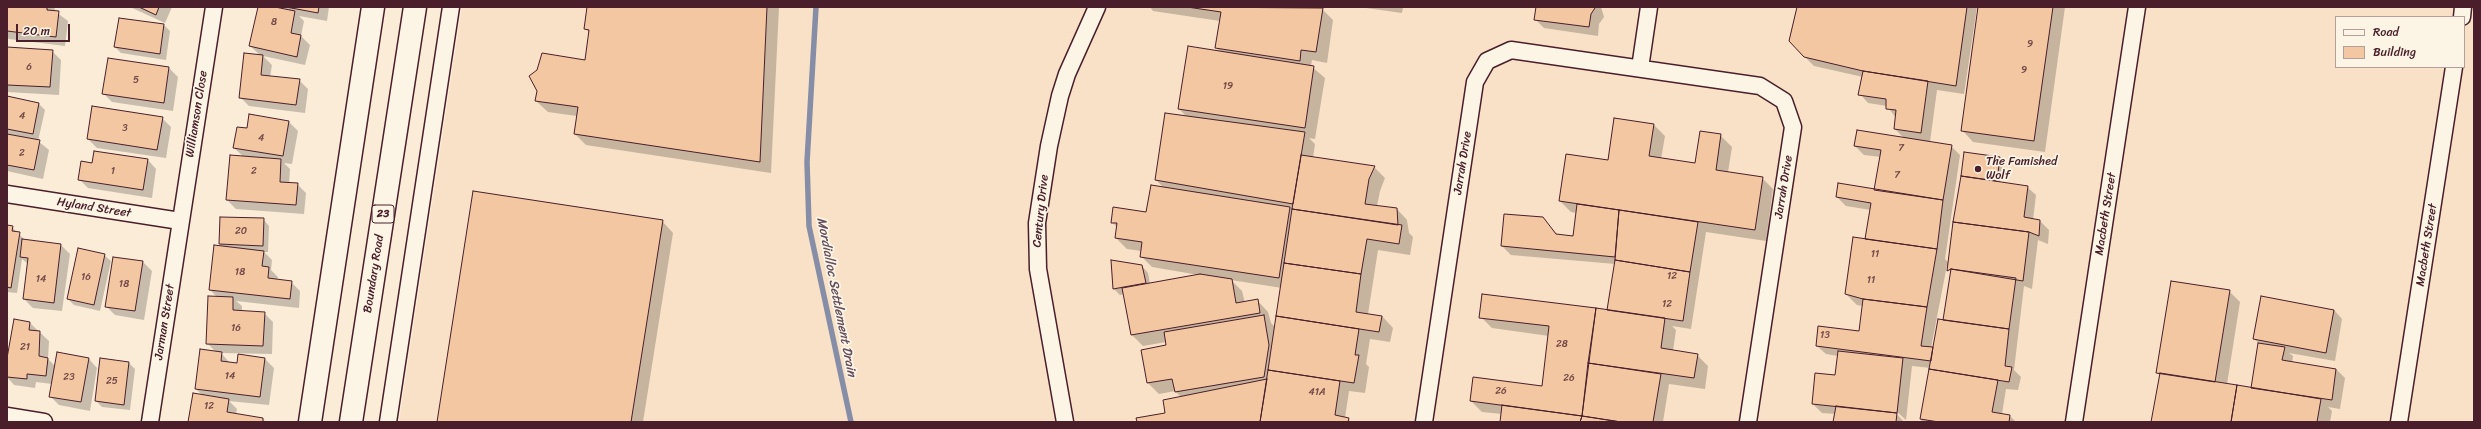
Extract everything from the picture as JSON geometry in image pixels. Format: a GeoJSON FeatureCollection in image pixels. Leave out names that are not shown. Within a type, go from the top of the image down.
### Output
{"type":"FeatureCollection","features":[{"type":"Feature","properties":{"kind":"main road"},"geometry":{"type":"LineString","coordinates":[[310,422],[373,7]]}},
{"type":"Feature","properties":{"kind":"main road","name":"Boundary Road"},"geometry":{"type":"LineString","coordinates":[[351,422],[415,7]]}},
{"type":"Feature","properties":{"kind":"street","name":"Williamson Close"},"geometry":{"type":"LineString","coordinates":[[180,221],[214,7]]}},
{"type":"Feature","properties":{"kind":"street"},"geometry":{"type":"LineString","coordinates":[[388,422],[450,7]]}},
{"type":"Feature","properties":{"kind":"street","name":"Century Drive"},"geometry":{"type":"LineString","coordinates":[[1064,422],[1038,269],[1037,223],[1049,146],[1060,96],[1067,74],[1097,7]]}},
{"type":"Feature","properties":{"kind":"street"},"geometry":{"type":"LineString","coordinates":[[1640,68],[1649,7]]}},
{"type":"Feature","properties":{"kind":"street","name":"Macbeth Street"},"geometry":{"type":"LineString","coordinates":[[2074,422],[2138,7]]}},
{"type":"Feature","properties":{"kind":"street","name":"Jarrah Drive"},"geometry":{"type":"LineString","coordinates":[[1424,422],[1475,82],[1487,61],[1511,50],[1760,86],[1784,101],[1793,127],[1748,422]]}},
{"type":"Feature","properties":{"kind":"street","name":"Macbeth Street"},"geometry":{"type":"LineString","coordinates":[[2399,422],[2454,68]]}},
{"type":"Feature","properties":{"kind":"street","name":"Hyland Street"},"geometry":{"type":"LineString","coordinates":[[7,194],[180,221]]}},
{"type":"Feature","properties":{"kind":"street","name":"Jarman Street"},"geometry":{"type":"LineString","coordinates":[[150,422],[180,221]]}},
{"type":"Feature","properties":{"kind":"street"},"geometry":{"type":"LineString","coordinates":[[7,416],[44,422]]}},
{"type":"Feature","properties":{"kind":"shaded area"},"geometry":{"type":"Polygon","coordinates":[[[462,7],[2474,7],[2474,422],[399,422],[462,7]]]}},
{"type":"Feature","properties":{"kind":"building"},"geometry":{"type":"Polygon","coordinates":[[[7,7],[47,7],[47,10],[59,11],[56,37],[7,31],[7,7]]]}},
{"type":"Feature","properties":{"kind":"building"},"geometry":{"type":"Polygon","coordinates":[[[139,7],[159,7],[156,15],[139,7]]]}},
{"type":"Feature","properties":{"kind":"building"},"geometry":{"type":"Polygon","coordinates":[[[258,7],[275,7],[295,11],[291,33],[301,35],[297,57],[249,46],[258,7]]]}},
{"type":"Feature","properties":{"kind":"building"},"geometry":{"type":"Polygon","coordinates":[[[286,7],[319,7],[318,13],[286,7]]]}},
{"type":"Feature","properties":{"kind":"building"},"geometry":{"type":"Polygon","coordinates":[[[587,7],[767,7],[760,162],[574,134],[578,107],[535,101],[537,91],[529,76],[537,70],[542,53],[585,60],[589,30],[584,29],[587,7]]]}},
{"type":"Feature","properties":{"kind":"building"},"geometry":{"type":"Polygon","coordinates":[[[1187,7],[1323,8],[1316,52],[1301,50],[1300,61],[1215,48],[1221,12],[1187,7]]]}},
{"type":"Feature","properties":{"kind":"building"},"geometry":{"type":"Polygon","coordinates":[[[1536,7],[1595,8],[1591,14],[1589,27],[1534,20],[1536,7]]]}},
{"type":"Feature","properties":{"kind":"building"},"geometry":{"type":"Polygon","coordinates":[[[1797,7],[1967,7],[1956,86],[1863,71],[1804,57],[1789,41],[1797,7]]]}},
{"type":"Feature","properties":{"kind":"building"},"geometry":{"type":"Polygon","coordinates":[[[1978,7],[2053,7],[2034,141],[1961,131],[1978,7]]]}},
{"type":"Feature","properties":{"kind":"building"},"geometry":{"type":"Polygon","coordinates":[[[119,18],[164,24],[160,54],[114,47],[119,18]]]}},
{"type":"Feature","properties":{"kind":"building"},"geometry":{"type":"Polygon","coordinates":[[[1188,46],[1314,66],[1305,128],[1178,109],[1188,46]]]}},
{"type":"Feature","properties":{"kind":"building"},"geometry":{"type":"Polygon","coordinates":[[[7,47],[53,50],[50,87],[7,85],[7,47]]]}},
{"type":"Feature","properties":{"kind":"building"},"geometry":{"type":"Polygon","coordinates":[[[244,53],[263,55],[261,75],[300,79],[296,105],[239,98],[244,53]]]}},
{"type":"Feature","properties":{"kind":"building"},"geometry":{"type":"Polygon","coordinates":[[[108,58],[169,67],[164,103],[102,94],[108,58]]]}},
{"type":"Feature","properties":{"kind":"building"},"geometry":{"type":"Polygon","coordinates":[[[1863,71],[1928,81],[1921,133],[1894,129],[1896,110],[1886,109],[1886,99],[1858,95],[1863,71]]]}},
{"type":"Feature","properties":{"kind":"building"},"geometry":{"type":"Polygon","coordinates":[[[7,96],[39,103],[33,134],[7,129],[7,96]]]}},
{"type":"Feature","properties":{"kind":"building"},"geometry":{"type":"Polygon","coordinates":[[[92,106],[163,117],[157,150],[87,139],[92,106]]]}},
{"type":"Feature","properties":{"kind":"building"},"geometry":{"type":"Polygon","coordinates":[[[1165,113],[1305,132],[1293,204],[1155,180],[1165,113]]]}},
{"type":"Feature","properties":{"kind":"building"},"geometry":{"type":"Polygon","coordinates":[[[249,114],[289,121],[283,156],[233,148],[237,127],[247,128],[249,114]]]}},
{"type":"Feature","properties":{"kind":"building"},"geometry":{"type":"Polygon","coordinates":[[[1614,118],[1654,124],[1649,156],[1695,163],[1700,131],[1721,134],[1716,170],[1763,177],[1755,230],[1559,201],[1566,154],[1608,160],[1614,118]]]}},
{"type":"Feature","properties":{"kind":"building"},"geometry":{"type":"Polygon","coordinates":[[[1857,130],[1952,145],[1943,200],[1874,190],[1881,150],[1854,146],[1857,130]]]}},
{"type":"Feature","properties":{"kind":"building"},"geometry":{"type":"Polygon","coordinates":[[[7,134],[40,140],[34,170],[7,165],[7,134]]]}},
{"type":"Feature","properties":{"kind":"building"},"geometry":{"type":"Polygon","coordinates":[[[94,151],[148,159],[143,190],[78,180],[81,161],[92,163],[94,151]]]}},
{"type":"Feature","properties":{"kind":"building"},"geometry":{"type":"Polygon","coordinates":[[[1964,152],[2000,157],[1997,181],[1961,176],[1964,152]]]}},
{"type":"Feature","properties":{"kind":"building"},"geometry":{"type":"Polygon","coordinates":[[[230,155],[281,159],[280,182],[298,183],[296,205],[226,200],[230,155]]]}},
{"type":"Feature","properties":{"kind":"building"},"geometry":{"type":"Polygon","coordinates":[[[1301,155],[1375,166],[1369,179],[1365,204],[1397,208],[1398,225],[1292,209],[1301,155]]]}},
{"type":"Feature","properties":{"kind":"building"},"geometry":{"type":"Polygon","coordinates":[[[1961,176],[2028,186],[2024,217],[2040,220],[2039,236],[2029,232],[1953,222],[1961,176]]]}},
{"type":"Feature","properties":{"kind":"building"},"geometry":{"type":"Polygon","coordinates":[[[1838,183],[1943,200],[1937,249],[1865,239],[1871,203],[1836,197],[1838,183]]]}},
{"type":"Feature","properties":{"kind":"building"},"geometry":{"type":"Polygon","coordinates":[[[1151,185],[1290,207],[1279,278],[1140,257],[1142,242],[1115,238],[1117,223],[1111,223],[1113,207],[1146,212],[1151,185]]]}},
{"type":"Feature","properties":{"kind":"building"},"geometry":{"type":"Polygon","coordinates":[[[473,191],[663,220],[631,422],[437,422],[473,191]]]}},
{"type":"Feature","properties":{"kind":"building"},"geometry":{"type":"Polygon","coordinates":[[[1577,204],[1619,210],[1615,257],[1501,246],[1504,214],[1543,217],[1556,234],[1573,236],[1577,204]]]}},
{"type":"Feature","properties":{"kind":"building"},"geometry":{"type":"Polygon","coordinates":[[[1292,209],[1402,225],[1399,244],[1367,239],[1361,274],[1284,263],[1292,209]]]}},
{"type":"Feature","properties":{"kind":"building"},"geometry":{"type":"Polygon","coordinates":[[[1619,210],[1698,222],[1690,272],[1615,260],[1619,210]]]}},
{"type":"Feature","properties":{"kind":"building"},"geometry":{"type":"Polygon","coordinates":[[[220,217],[264,218],[263,246],[219,244],[220,217]]]}},
{"type":"Feature","properties":{"kind":"building"},"geometry":{"type":"Polygon","coordinates":[[[1953,222],[2029,232],[2023,281],[1951,269],[1947,271],[1953,222]]]}},
{"type":"Feature","properties":{"kind":"building"},"geometry":{"type":"Polygon","coordinates":[[[7,225],[13,226],[12,231],[20,232],[11,288],[7,287],[7,225]]]}},
{"type":"Feature","properties":{"kind":"building"},"geometry":{"type":"Polygon","coordinates":[[[1853,237],[1937,249],[1927,307],[1863,299],[1845,294],[1853,237]]]}},
{"type":"Feature","properties":{"kind":"building"},"geometry":{"type":"Polygon","coordinates":[[[22,239],[61,244],[54,303],[23,299],[28,258],[20,257],[22,239]]]}},
{"type":"Feature","properties":{"kind":"building"},"geometry":{"type":"Polygon","coordinates":[[[214,245],[264,251],[262,266],[269,267],[268,278],[292,281],[290,299],[209,290],[214,245]]]}},
{"type":"Feature","properties":{"kind":"building"},"geometry":{"type":"Polygon","coordinates":[[[78,248],[105,254],[94,305],[67,299],[78,248]]]}},
{"type":"Feature","properties":{"kind":"building"},"geometry":{"type":"Polygon","coordinates":[[[113,257],[143,261],[135,311],[105,307],[113,257]]]}},
{"type":"Feature","properties":{"kind":"building"},"geometry":{"type":"Polygon","coordinates":[[[1111,260],[1142,265],[1146,283],[1113,289],[1111,260]]]}},
{"type":"Feature","properties":{"kind":"building"},"geometry":{"type":"Polygon","coordinates":[[[1615,260],[1690,272],[1683,321],[1607,310],[1615,260]]]}},
{"type":"Feature","properties":{"kind":"building"},"geometry":{"type":"Polygon","coordinates":[[[1284,263],[1361,274],[1356,312],[1382,316],[1379,332],[1276,316],[1284,263]]]}},
{"type":"Feature","properties":{"kind":"building"},"geometry":{"type":"Polygon","coordinates":[[[1951,269],[2016,278],[2009,329],[1943,320],[1951,269]]]}},
{"type":"Feature","properties":{"kind":"building"},"geometry":{"type":"Polygon","coordinates":[[[1200,274],[1232,279],[1236,303],[1258,299],[1260,313],[1131,335],[1122,288],[1200,274]]]}},
{"type":"Feature","properties":{"kind":"building"},"geometry":{"type":"Polygon","coordinates":[[[2171,281],[2230,290],[2215,382],[2156,373],[2171,281]]]}},
{"type":"Feature","properties":{"kind":"building"},"geometry":{"type":"Polygon","coordinates":[[[1482,294],[1596,308],[1582,416],[1470,401],[1473,377],[1542,386],[1549,326],[1479,318],[1482,294]]]}},
{"type":"Feature","properties":{"kind":"building"},"geometry":{"type":"Polygon","coordinates":[[[208,296],[233,297],[233,310],[265,312],[263,346],[206,344],[208,296]]]}},
{"type":"Feature","properties":{"kind":"building"},"geometry":{"type":"Polygon","coordinates":[[[2261,296],[2334,310],[2326,353],[2253,339],[2261,296]]]}},
{"type":"Feature","properties":{"kind":"building"},"geometry":{"type":"Polygon","coordinates":[[[1863,299],[1927,307],[1921,346],[1933,347],[1931,361],[1816,346],[1818,326],[1859,331],[1863,299]]]}},
{"type":"Feature","properties":{"kind":"building"},"geometry":{"type":"Polygon","coordinates":[[[1596,308],[1665,318],[1661,348],[1698,354],[1694,378],[1588,363],[1596,308]]]}},
{"type":"Feature","properties":{"kind":"building"},"geometry":{"type":"Polygon","coordinates":[[[1264,315],[1269,345],[1264,377],[1175,392],[1172,379],[1147,383],[1141,350],[1166,345],[1164,332],[1264,315]]]}},
{"type":"Feature","properties":{"kind":"building"},"geometry":{"type":"Polygon","coordinates":[[[1276,316],[1359,329],[1355,355],[1359,355],[1354,383],[1268,370],[1276,316]]]}},
{"type":"Feature","properties":{"kind":"building"},"geometry":{"type":"Polygon","coordinates":[[[14,319],[30,322],[29,330],[40,331],[39,356],[48,358],[46,376],[27,374],[27,379],[7,377],[7,358],[14,319]]]}},
{"type":"Feature","properties":{"kind":"building"},"geometry":{"type":"Polygon","coordinates":[[[1938,319],[2009,329],[2005,366],[2012,367],[2009,382],[1929,369],[1938,319]]]}},
{"type":"Feature","properties":{"kind":"building"},"geometry":{"type":"Polygon","coordinates":[[[2258,343],[2285,347],[2282,360],[2336,369],[2332,400],[2251,388],[2258,343]]]}},
{"type":"Feature","properties":{"kind":"building"},"geometry":{"type":"Polygon","coordinates":[[[200,349],[222,352],[221,361],[237,363],[238,354],[265,358],[260,397],[195,389],[200,349]]]}},
{"type":"Feature","properties":{"kind":"building"},"geometry":{"type":"Polygon","coordinates":[[[1838,351],[1903,358],[1897,413],[1812,404],[1815,373],[1835,375],[1838,351]]]}},
{"type":"Feature","properties":{"kind":"building"},"geometry":{"type":"Polygon","coordinates":[[[57,352],[89,358],[81,402],[49,397],[57,352]]]}},
{"type":"Feature","properties":{"kind":"building"},"geometry":{"type":"Polygon","coordinates":[[[100,358],[129,362],[124,405],[95,401],[100,358]]]}},
{"type":"Feature","properties":{"kind":"building"},"geometry":{"type":"Polygon","coordinates":[[[1588,363],[1661,374],[1653,422],[1621,422],[1582,416],[1588,363]]]}},
{"type":"Feature","properties":{"kind":"building"},"geometry":{"type":"Polygon","coordinates":[[[1929,369],[1998,380],[1992,412],[2010,415],[2009,422],[1939,422],[1920,419],[1929,369]]]}},
{"type":"Feature","properties":{"kind":"building"},"geometry":{"type":"Polygon","coordinates":[[[1268,370],[1340,381],[1335,415],[1349,418],[1348,422],[1260,422],[1268,370]]]}},
{"type":"Feature","properties":{"kind":"building"},"geometry":{"type":"Polygon","coordinates":[[[2160,373],[2237,385],[2231,422],[2151,422],[2160,373]]]}},
{"type":"Feature","properties":{"kind":"building"},"geometry":{"type":"Polygon","coordinates":[[[1267,379],[1260,422],[1137,422],[1136,418],[1165,413],[1163,400],[1267,379]]]}},
{"type":"Feature","properties":{"kind":"building"},"geometry":{"type":"Polygon","coordinates":[[[2237,385],[2321,399],[2317,422],[2231,422],[2237,385]]]}},
{"type":"Feature","properties":{"kind":"building"},"geometry":{"type":"Polygon","coordinates":[[[193,393],[229,399],[227,412],[263,418],[263,422],[188,422],[193,393]]]}},
{"type":"Feature","properties":{"kind":"building"},"geometry":{"type":"Polygon","coordinates":[[[1502,405],[1582,416],[1580,422],[1500,422],[1502,405]]]}},
{"type":"Feature","properties":{"kind":"building"},"geometry":{"type":"Polygon","coordinates":[[[1836,406],[1897,413],[1896,422],[1833,422],[1836,406]]]}},
{"type":"Feature","properties":{"kind":"building"},"geometry":{"type":"Polygon","coordinates":[[[1582,416],[1621,422],[1580,422],[1582,416]]]}},
{"type":"Feature","properties":{"kind":"waterway","name":"Mordialloc Settlement Drain"},"geometry":{"type":"LineString","coordinates":[[816,7],[807,162],[809,226],[851,422]]}},
{"type":"Feature","properties":{"kind":"place","name":"The Famished Wolf"},"geometry":{"type":"Point","coordinates":[1978,169]}}]}
